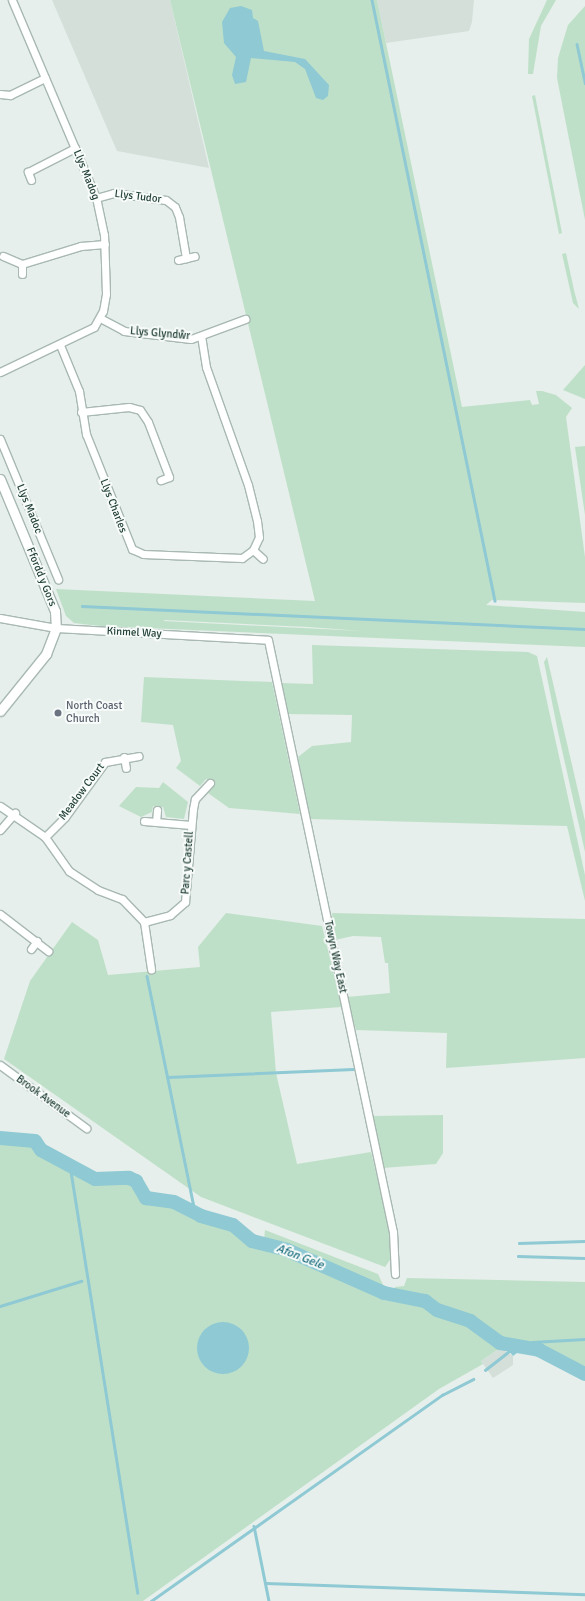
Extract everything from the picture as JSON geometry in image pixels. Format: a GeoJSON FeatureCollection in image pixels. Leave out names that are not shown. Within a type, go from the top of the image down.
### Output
{"type":"FeatureCollection","features":[{"type":"Feature","properties":{"kind":"street","name":"Llys Madog"},"geometry":{"type":"LineString","coordinates":[[12,0],[96,198],[104,244],[106,294],[100,318]]}},
{"type":"Feature","properties":{"kind":"street"},"geometry":{"type":"LineString","coordinates":[[0,94],[10,95],[45,78]]}},
{"type":"Feature","properties":{"kind":"street"},"geometry":{"type":"LineString","coordinates":[[31,180],[28,172],[75,148]]}},
{"type":"Feature","properties":{"kind":"street","name":"Llys Tudor"},"geometry":{"type":"LineString","coordinates":[[96,198],[114,193],[166,200],[175,207],[179,217],[186,258]]}},
{"type":"Feature","properties":{"kind":"street"},"geometry":{"type":"LineString","coordinates":[[3,256],[22,264],[81,246],[104,244]]}},
{"type":"Feature","properties":{"kind":"street"},"geometry":{"type":"LineString","coordinates":[[178,260],[195,256]]}},
{"type":"Feature","properties":{"kind":"street"},"geometry":{"type":"LineString","coordinates":[[22,264],[22,274]]}},
{"type":"Feature","properties":{"kind":"street"},"geometry":{"type":"LineString","coordinates":[[0,372],[94,328],[100,318]]}},
{"type":"Feature","properties":{"kind":"street","name":"Llys Glyndŵr"},"geometry":{"type":"LineString","coordinates":[[100,318],[124,331],[191,339],[245,319]]}},
{"type":"Feature","properties":{"kind":"street"},"geometry":{"type":"LineString","coordinates":[[201,336],[206,367],[248,485],[257,522],[259,538],[253,550],[263,559]]}},
{"type":"Feature","properties":{"kind":"street","name":"Llys Charles"},"geometry":{"type":"LineString","coordinates":[[60,345],[79,391],[81,412],[86,434],[132,549],[143,554],[242,558],[253,550]]}},
{"type":"Feature","properties":{"kind":"street"},"geometry":{"type":"LineString","coordinates":[[81,412],[129,407],[140,410],[148,422],[169,477],[161,480]]}},
{"type":"Feature","properties":{"kind":"street","name":"Llys Madoc"},"geometry":{"type":"LineString","coordinates":[[0,439],[58,579]]}},
{"type":"Feature","properties":{"kind":"street","name":"Ffordd y Gors"},"geometry":{"type":"LineString","coordinates":[[0,479],[55,611],[56,628],[46,654],[0,711]]}},
{"type":"Feature","properties":{"kind":"street","name":"Kinmel Way"},"geometry":{"type":"LineString","coordinates":[[0,618],[56,628],[268,640]]}},
{"type":"Feature","properties":{"kind":"street","name":"Towyn Way East"},"geometry":{"type":"LineString","coordinates":[[268,640],[393,1232],[395,1274]]}},
{"type":"Feature","properties":{"kind":"street","name":"Meadow Court"},"geometry":{"type":"LineString","coordinates":[[45,837],[65,817],[105,762],[138,756]]}},
{"type":"Feature","properties":{"kind":"street"},"geometry":{"type":"LineString","coordinates":[[124,758],[126,768]]}},
{"type":"Feature","properties":{"kind":"street","name":"Parc y Castell"},"geometry":{"type":"LineString","coordinates":[[144,922],[170,915],[185,902],[191,825],[195,799],[210,783]]}},
{"type":"Feature","properties":{"kind":"street"},"geometry":{"type":"LineString","coordinates":[[0,806],[15,813],[45,837],[69,870],[98,890],[122,899],[144,922],[151,969]]}},
{"type":"Feature","properties":{"kind":"street"},"geometry":{"type":"LineString","coordinates":[[156,822],[157,810]]}},
{"type":"Feature","properties":{"kind":"street"},"geometry":{"type":"LineString","coordinates":[[0,830],[15,813]]}},
{"type":"Feature","properties":{"kind":"street"},"geometry":{"type":"LineString","coordinates":[[144,821],[191,825]]}},
{"type":"Feature","properties":{"kind":"street"},"geometry":{"type":"LineString","coordinates":[[0,914],[48,951]]}},
{"type":"Feature","properties":{"kind":"street"},"geometry":{"type":"LineString","coordinates":[[31,949],[36,941]]}},
{"type":"Feature","properties":{"kind":"street","name":"Brook Avenue"},"geometry":{"type":"LineString","coordinates":[[0,1065],[86,1128]]}},
{"type":"Feature","properties":{"kind":"shaded area"},"geometry":{"type":"Polygon","coordinates":[[[52,0],[170,0],[209,168],[117,151],[52,0]]]}},
{"type":"Feature","properties":{"kind":"shaded area"},"geometry":{"type":"Polygon","coordinates":[[[377,0],[474,0],[472,22],[469,31],[386,43],[377,0]]]}},
{"type":"Feature","properties":{"kind":"shaded area"},"geometry":{"type":"Polygon","coordinates":[[[500,1348],[513,1356],[513,1365],[493,1378],[481,1361],[500,1348]]]}},
{"type":"Feature","properties":{"kind":"green space"},"geometry":{"type":"Polygon","coordinates":[[[170,0],[377,0],[462,407],[530,400],[532,405],[539,404],[536,391],[542,391],[556,395],[572,408],[566,417],[585,557],[585,603],[492,600],[486,605],[585,612],[585,647],[100,626],[74,623],[66,616],[56,589],[315,601],[170,0]],[[164,620],[362,631],[308,627],[164,620]]]}},
{"type":"Feature","properties":{"kind":"green space"},"geometry":{"type":"Polygon","coordinates":[[[547,0],[556,0],[541,26],[533,74],[528,74],[529,39],[547,0]]]}},
{"type":"Feature","properties":{"kind":"green space"},"geometry":{"type":"Polygon","coordinates":[[[585,6],[585,220],[557,78],[558,58],[568,25],[585,6]]]}},
{"type":"Feature","properties":{"kind":"green space"},"geometry":{"type":"Polygon","coordinates":[[[535,95],[562,233],[559,234],[532,96],[535,95]]]}},
{"type":"Feature","properties":{"kind":"green space"},"geometry":{"type":"Polygon","coordinates":[[[566,253],[579,309],[573,303],[562,254],[566,253]]]}},
{"type":"Feature","properties":{"kind":"green space"},"geometry":{"type":"Polygon","coordinates":[[[585,365],[585,399],[563,390],[585,365]]]}},
{"type":"Feature","properties":{"kind":"green space"},"geometry":{"type":"Polygon","coordinates":[[[585,446],[585,515],[575,447],[585,446]]]}},
{"type":"Feature","properties":{"kind":"green space"},"geometry":{"type":"Polygon","coordinates":[[[312,645],[528,652],[537,656],[585,875],[585,901],[567,826],[310,819],[298,757],[312,746],[351,742],[352,715],[287,714],[281,683],[313,684],[312,645]]]}},
{"type":"Feature","properties":{"kind":"green space"},"geometry":{"type":"Polygon","coordinates":[[[547,657],[585,821],[585,852],[544,662],[547,657]]]}},
{"type":"Feature","properties":{"kind":"green space"},"geometry":{"type":"Polygon","coordinates":[[[144,677],[272,682],[300,814],[229,808],[208,793],[215,785],[206,779],[200,786],[176,768],[181,761],[173,725],[141,722],[144,677]]]}},
{"type":"Feature","properties":{"kind":"green space"},"geometry":{"type":"Polygon","coordinates":[[[163,782],[188,802],[184,819],[166,817],[163,807],[153,806],[152,812],[141,817],[119,806],[136,787],[159,788],[163,782]]]}},
{"type":"Feature","properties":{"kind":"green space"},"geometry":{"type":"Polygon","coordinates":[[[226,913],[322,926],[342,1007],[271,1012],[276,1073],[297,1164],[371,1152],[391,1235],[392,1257],[385,1267],[201,1197],[4,1059],[30,981],[72,922],[98,940],[108,975],[200,967],[198,947],[226,913]]]}},
{"type":"Feature","properties":{"kind":"green space"},"geometry":{"type":"Polygon","coordinates":[[[332,913],[585,919],[585,1058],[446,1068],[447,1033],[356,1030],[347,997],[390,993],[388,963],[385,963],[381,937],[353,936],[335,940],[332,913]]]}},
{"type":"Feature","properties":{"kind":"green space"},"geometry":{"type":"Polygon","coordinates":[[[443,1115],[443,1153],[436,1164],[383,1168],[372,1116],[443,1115]]]}},
{"type":"Feature","properties":{"kind":"green space"},"geometry":{"type":"Polygon","coordinates":[[[0,1141],[31,1145],[98,1183],[128,1180],[143,1199],[172,1204],[230,1227],[251,1243],[285,1251],[363,1286],[383,1300],[416,1302],[440,1315],[461,1320],[500,1348],[481,1361],[483,1364],[439,1389],[143,1601],[0,1601],[0,1141]]]}},
{"type":"Feature","properties":{"kind":"green space"},"geometry":{"type":"Polygon","coordinates":[[[265,1230],[378,1274],[385,1289],[284,1245],[264,1240],[265,1230]]]}},
{"type":"Feature","properties":{"kind":"green space"},"geometry":{"type":"Polygon","coordinates":[[[407,1278],[585,1282],[585,1371],[533,1344],[495,1339],[470,1319],[438,1308],[421,1297],[393,1292],[395,1287],[404,1286],[407,1278]]]}},
{"type":"Feature","properties":{"kind":"water"},"geometry":{"type":"Polygon","coordinates":[[[241,6],[252,10],[253,18],[258,21],[264,51],[305,59],[329,85],[328,96],[323,100],[316,98],[305,69],[295,62],[251,58],[246,82],[235,84],[232,75],[236,57],[224,43],[222,22],[230,8],[241,6]]]}},
{"type":"Feature","properties":{"kind":"water"},"geometry":{"type":"Polygon","coordinates":[[[223,1322],[233,1324],[241,1330],[247,1338],[249,1348],[247,1358],[241,1366],[233,1372],[223,1374],[213,1372],[205,1366],[199,1358],[197,1348],[199,1338],[205,1330],[213,1324],[223,1322]]]}},
{"type":"Feature","properties":{"kind":"water"},"geometry":{"type":"Polygon","coordinates":[[[480,1329],[500,1340],[533,1344],[557,1360],[531,1349],[521,1350],[513,1356],[508,1350],[512,1345],[500,1343],[480,1329]]]}},
{"type":"Feature","properties":{"kind":"waterway"},"geometry":{"type":"LineString","coordinates":[[372,0],[495,601]]}},
{"type":"Feature","properties":{"kind":"waterway"},"geometry":{"type":"LineString","coordinates":[[577,44],[585,83]]}},
{"type":"Feature","properties":{"kind":"waterway"},"geometry":{"type":"LineString","coordinates":[[82,606],[585,629]]}},
{"type":"Feature","properties":{"kind":"waterway"},"geometry":{"type":"LineString","coordinates":[[147,976],[195,1212]]}},
{"type":"Feature","properties":{"kind":"waterway"},"geometry":{"type":"LineString","coordinates":[[168,1077],[353,1069]]}},
{"type":"Feature","properties":{"kind":"waterway","name":"Afon Gele"},"geometry":{"type":"LineString","coordinates":[[0,1138],[35,1141],[41,1150],[95,1179],[129,1178],[136,1181],[146,1198],[174,1202],[201,1216],[233,1225],[252,1241],[287,1250],[384,1293],[425,1301],[437,1310],[470,1321],[500,1343],[539,1350],[585,1374]]}},
{"type":"Feature","properties":{"kind":"waterway"},"geometry":{"type":"LineString","coordinates":[[70,1165],[138,1593]]}},
{"type":"Feature","properties":{"kind":"waterway"},"geometry":{"type":"LineString","coordinates":[[519,1243],[585,1241]]}},
{"type":"Feature","properties":{"kind":"waterway"},"geometry":{"type":"LineString","coordinates":[[518,1256],[585,1258]]}},
{"type":"Feature","properties":{"kind":"waterway"},"geometry":{"type":"LineString","coordinates":[[0,1306],[81,1281]]}},
{"type":"Feature","properties":{"kind":"waterway"},"geometry":{"type":"LineString","coordinates":[[532,1342],[585,1339]]}},
{"type":"Feature","properties":{"kind":"waterway"},"geometry":{"type":"LineString","coordinates":[[485,1370],[511,1350]]}},
{"type":"Feature","properties":{"kind":"waterway"},"geometry":{"type":"LineString","coordinates":[[151,1601],[442,1395],[473,1379]]}},
{"type":"Feature","properties":{"kind":"waterway"},"geometry":{"type":"LineString","coordinates":[[254,1526],[269,1601]]}},
{"type":"Feature","properties":{"kind":"waterway"},"geometry":{"type":"LineString","coordinates":[[266,1583],[585,1594]]}},
{"type":"Feature","properties":{"kind":"place","name":"North Coast Church"},"geometry":{"type":"Point","coordinates":[58,713]}}]}
